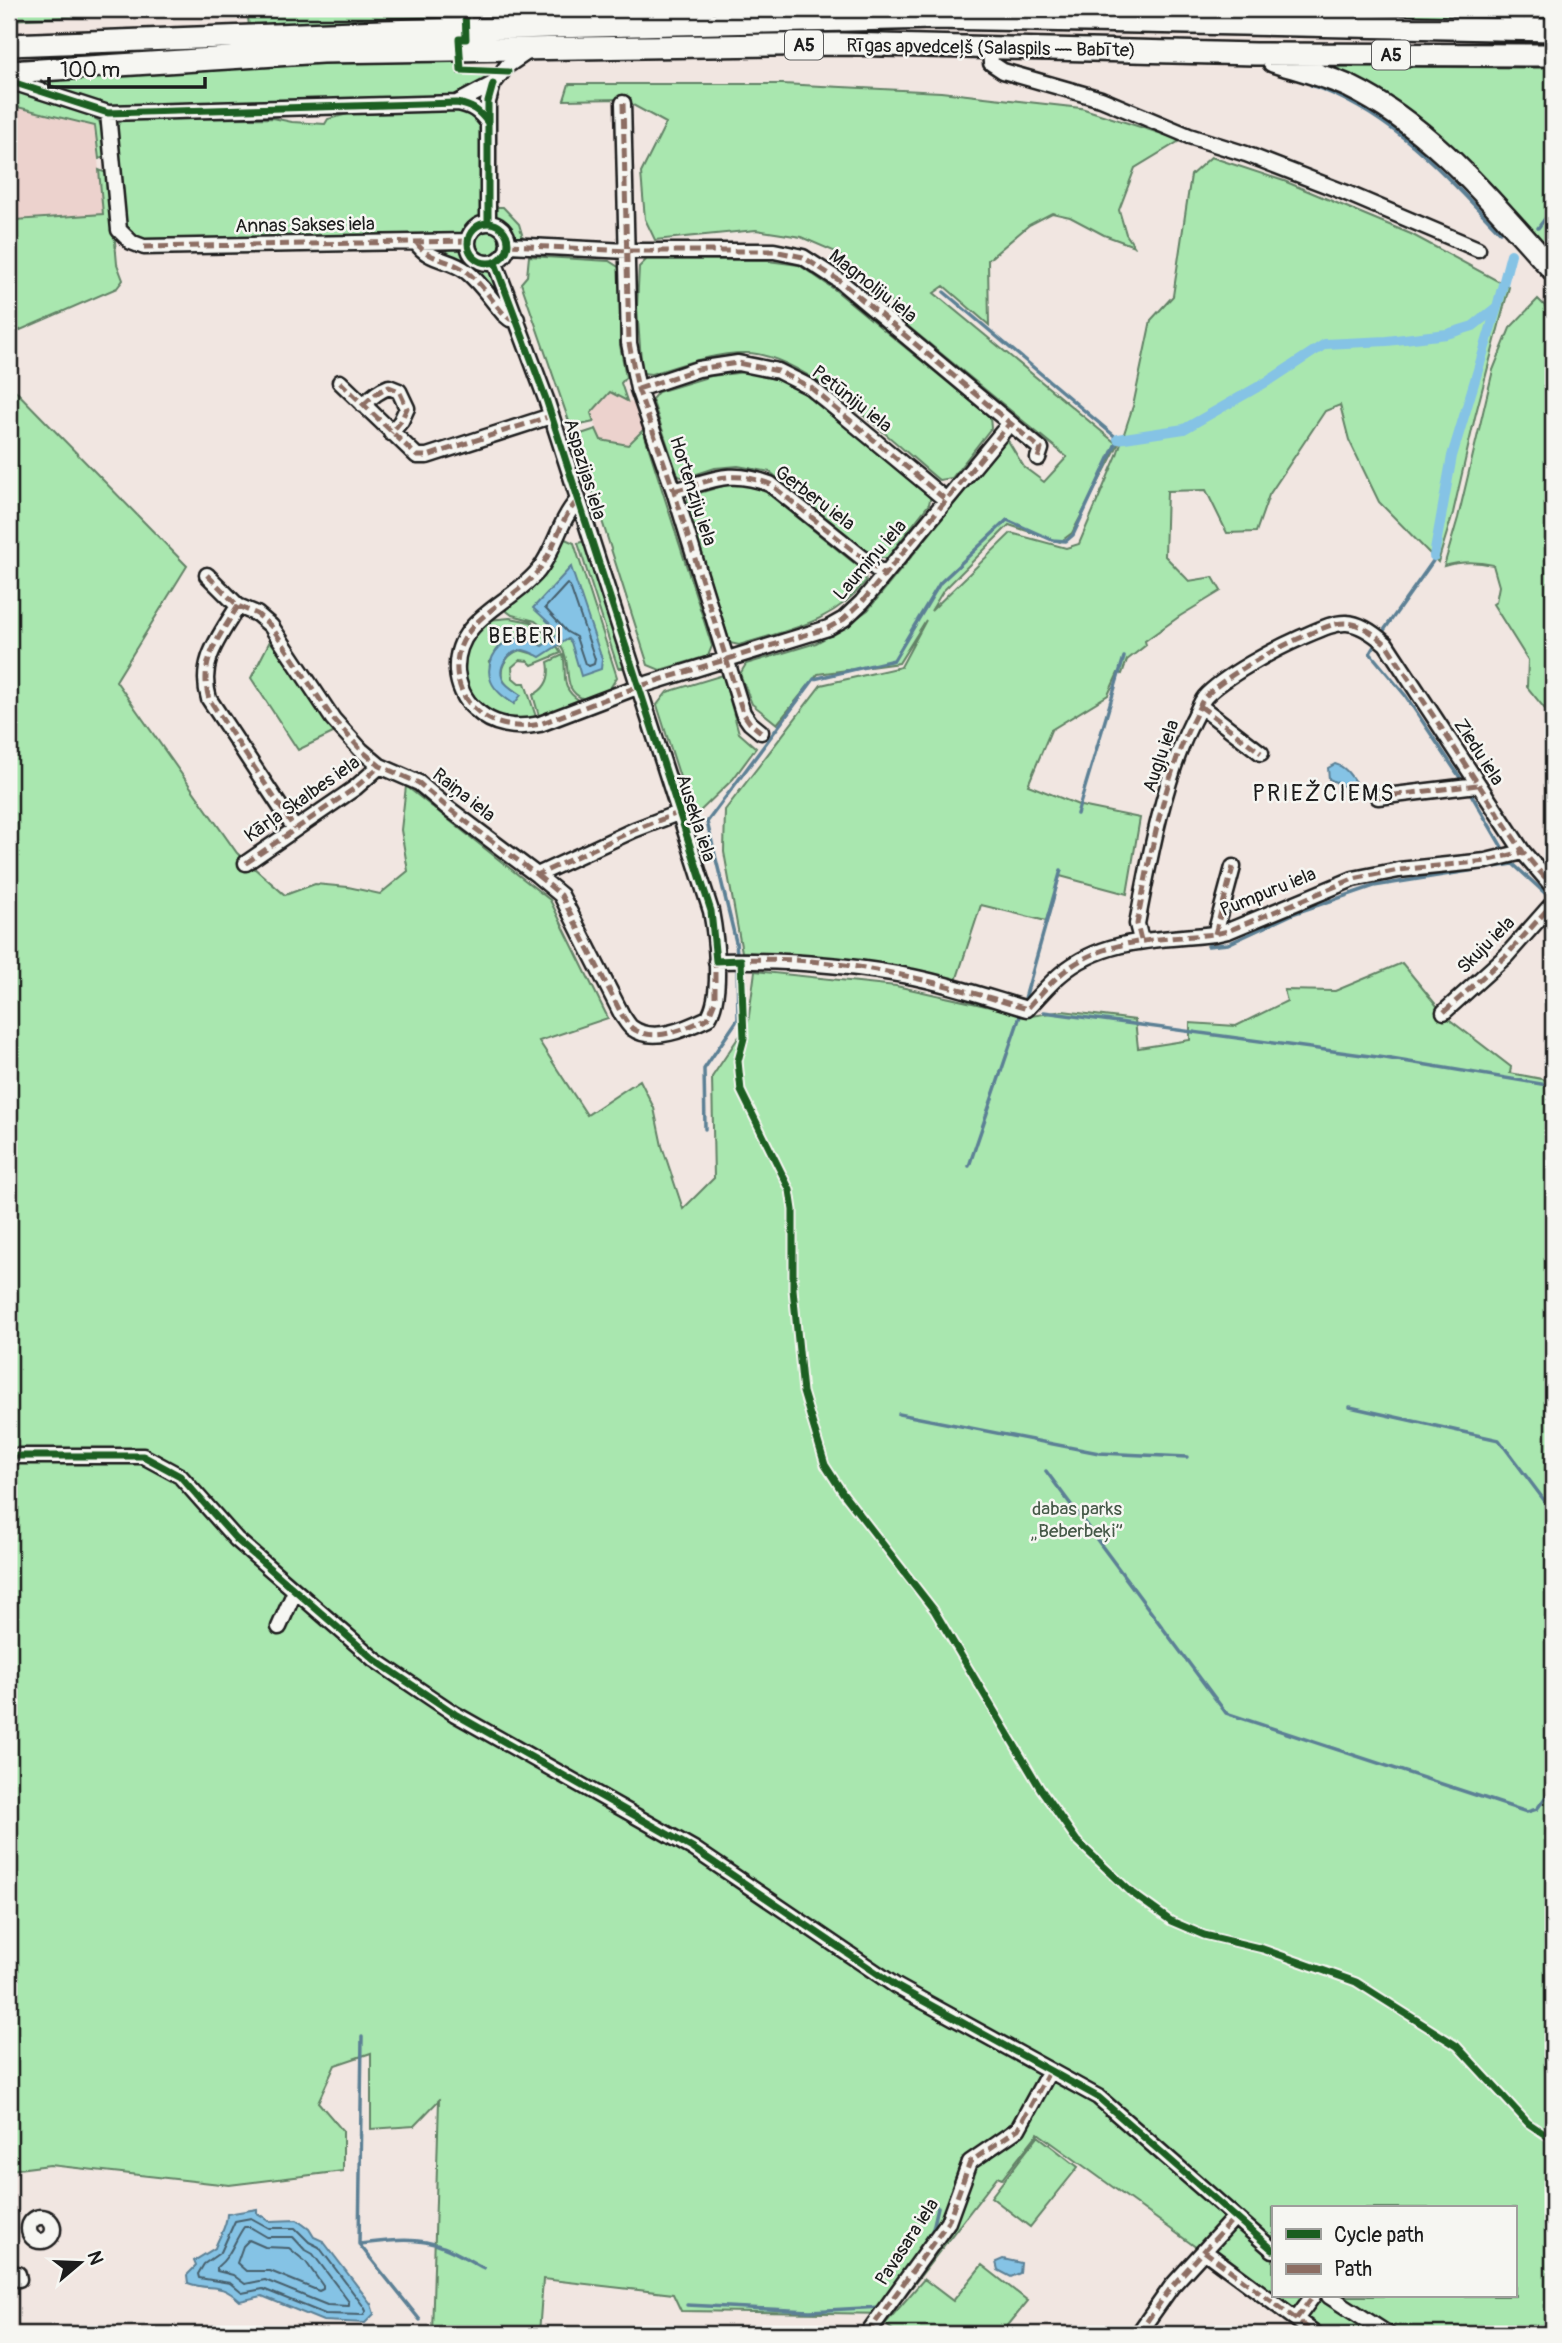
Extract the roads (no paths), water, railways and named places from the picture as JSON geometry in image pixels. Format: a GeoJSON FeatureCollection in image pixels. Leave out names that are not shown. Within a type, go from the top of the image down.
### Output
{"type":"FeatureCollection","features":[{"type":"Feature","properties":{"kind":"highway"},"geometry":{"type":"LineString","coordinates":[[1273,26],[1327,9]]}},
{"type":"Feature","properties":{"kind":"highway","name":"Rīgas apvedceļš (Salaspils — Babīte)"},"geometry":{"type":"LineString","coordinates":[[9,45],[382,31],[935,18],[1553,30]]}},
{"type":"Feature","properties":{"kind":"highway","name":"Rīgas apvedceļš (Salaspils — Babīte)"},"geometry":{"type":"LineString","coordinates":[[9,72],[322,52],[842,44],[1255,54],[1553,55]]}},
{"type":"Feature","properties":{"kind":"highway"},"geometry":{"type":"LineString","coordinates":[[1255,54],[1348,86],[1399,118],[1433,144],[1468,177],[1553,270]]}},
{"type":"Feature","properties":{"kind":"street"},"geometry":{"type":"LineString","coordinates":[[488,223],[488,102],[493,84],[507,66],[533,48]]}},
{"type":"Feature","properties":{"kind":"street"},"geometry":{"type":"LineString","coordinates":[[989,48],[991,63],[1003,71],[1101,99],[1189,136],[1246,154],[1344,192],[1478,249]]}},
{"type":"Feature","properties":{"kind":"street"},"geometry":{"type":"LineString","coordinates":[[9,81],[108,113],[457,103],[472,106],[488,123]]}},
{"type":"Feature","properties":{"kind":"street"},"geometry":{"type":"LineString","coordinates":[[457,103],[493,84]]}},
{"type":"Feature","properties":{"kind":"street","name":"Hortenziju iela"},"geometry":{"type":"LineString","coordinates":[[623,103],[629,344],[638,389],[674,491],[743,713],[761,732]]}},
{"type":"Feature","properties":{"kind":"street","name":"Annas Sakses iela"},"geometry":{"type":"LineString","coordinates":[[108,113],[119,230],[131,242],[144,247],[468,241]]}},
{"type":"Feature","properties":{"kind":"street"},"geometry":{"type":"LineString","coordinates":[[488,223],[503,229],[509,245],[502,259],[487,264],[479,262],[468,249],[468,241],[474,228],[488,223]]}},
{"type":"Feature","properties":{"kind":"street"},"geometry":{"type":"LineString","coordinates":[[416,242],[422,251],[438,260],[459,266],[470,274],[504,314],[510,319],[517,318]]}},
{"type":"Feature","properties":{"kind":"street","name":"Magnoliju iela"},"geometry":{"type":"LineString","coordinates":[[509,245],[627,251],[774,251],[803,257],[840,281],[1041,449],[1038,458]]}},
{"type":"Feature","properties":{"kind":"street","name":"Aspazijas iela"},"geometry":{"type":"LineString","coordinates":[[495,263],[551,416],[637,687],[541,724],[524,727],[499,723],[483,715],[466,699],[460,686],[457,660],[461,642],[470,627],[519,590],[539,570],[566,516],[577,501]]}},
{"type":"Feature","properties":{"kind":"street","name":"Petūniju iela"},"geometry":{"type":"LineString","coordinates":[[638,389],[698,369],[738,363],[778,371],[810,387],[946,500]]}},
{"type":"Feature","properties":{"kind":"street"},"geometry":{"type":"LineString","coordinates":[[341,382],[417,456],[428,456],[551,416]]}},
{"type":"Feature","properties":{"kind":"street"},"geometry":{"type":"LineString","coordinates":[[363,405],[386,388],[399,391],[407,408],[391,433]]}},
{"type":"Feature","properties":{"kind":"street","name":"Laumiņu iela"},"geometry":{"type":"LineString","coordinates":[[637,687],[828,628],[844,619],[884,576],[1010,423]]}},
{"type":"Feature","properties":{"kind":"street","name":"Gerberu iela"},"geometry":{"type":"LineString","coordinates":[[674,491],[730,475],[750,477],[770,484],[884,576]]}},
{"type":"Feature","properties":{"kind":"street","name":"Raiņa iela"},"geometry":{"type":"LineString","coordinates":[[207,575],[238,606],[257,614],[271,626],[333,719],[361,750],[380,766],[419,783],[537,875]]}},
{"type":"Feature","properties":{"kind":"street"},"geometry":{"type":"LineString","coordinates":[[238,606],[209,656],[205,673],[209,699],[295,829]]}},
{"type":"Feature","properties":{"kind":"street","name":"Augļu iela"},"geometry":{"type":"LineString","coordinates":[[1141,940],[1137,924],[1152,850],[1180,746],[1204,698],[1225,680],[1296,639],[1332,624],[1355,622],[1377,636]]}},
{"type":"Feature","properties":{"kind":"street","name":"Ziedu iela"},"geometry":{"type":"LineString","coordinates":[[1377,636],[1386,644],[1523,852],[1553,887]]}},
{"type":"Feature","properties":{"kind":"street","name":"Ausekļa iela"},"geometry":{"type":"LineString","coordinates":[[537,875],[561,895],[622,1015],[632,1028],[645,1034],[663,1035],[708,1018],[715,1001],[716,961],[711,911],[637,687]]}},
{"type":"Feature","properties":{"kind":"street"},"geometry":{"type":"LineString","coordinates":[[1200,706],[1261,753]]}},
{"type":"Feature","properties":{"kind":"street","name":"Kārļa Skalbes iela"},"geometry":{"type":"LineString","coordinates":[[246,863],[355,788],[380,766]]}},
{"type":"Feature","properties":{"kind":"street"},"geometry":{"type":"LineString","coordinates":[[1378,797],[1478,785]]}},
{"type":"Feature","properties":{"kind":"street"},"geometry":{"type":"LineString","coordinates":[[537,875],[634,830],[678,813]]}},
{"type":"Feature","properties":{"kind":"street","name":"Pumpuru iela"},"geometry":{"type":"LineString","coordinates":[[716,961],[769,960],[914,977],[1027,1009],[1061,974],[1096,953],[1141,940],[1228,931],[1353,879],[1399,870],[1486,861],[1523,852]]}},
{"type":"Feature","properties":{"kind":"street"},"geometry":{"type":"LineString","coordinates":[[1215,934],[1233,867]]}},
{"type":"Feature","properties":{"kind":"street","name":"Skuju iela"},"geometry":{"type":"LineString","coordinates":[[1444,1012],[1506,956],[1553,902]]}},
{"type":"Feature","properties":{"kind":"street"},"geometry":{"type":"LineString","coordinates":[[9,1456],[143,1456],[180,1476],[236,1539],[375,1660],[455,1714],[694,1849],[896,1986],[1098,2097],[1272,2249]]}},
{"type":"Feature","properties":{"kind":"street"},"geometry":{"type":"LineString","coordinates":[[279,1627],[295,1591]]}},
{"type":"Feature","properties":{"kind":"street","name":"Pavasara iela"},"geometry":{"type":"LineString","coordinates":[[867,2334],[948,2222],[970,2162],[1018,2129],[1049,2072]]}},
{"type":"Feature","properties":{"kind":"street"},"geometry":{"type":"LineString","coordinates":[[1138,2334],[1172,2286],[1234,2218]]}},
{"type":"Feature","properties":{"kind":"street"},"geometry":{"type":"LineString","coordinates":[[1204,2251],[1316,2334]]}},
{"type":"Feature","properties":{"kind":"street"},"geometry":{"type":"LineString","coordinates":[[1296,2319],[1312,2298]]}},
{"type":"Feature","properties":{"kind":"street"},"geometry":{"type":"LineString","coordinates":[[1332,2298],[1388,2334]]}},
{"type":"Feature","properties":{"kind":"water"},"geometry":{"type":"Polygon","coordinates":[[[571,567],[602,659],[601,669],[581,676],[568,639],[540,657],[525,650],[513,653],[505,660],[502,675],[504,682],[521,695],[514,704],[498,691],[491,681],[490,663],[496,651],[510,640],[523,639],[542,646],[560,633],[533,608],[571,567]]]}},
{"type":"Feature","properties":{"kind":"water"},"geometry":{"type":"Polygon","coordinates":[[[1335,764],[1353,778],[1357,785],[1353,790],[1329,779],[1328,768],[1335,764]]]}},
{"type":"Feature","properties":{"kind":"water"},"geometry":{"type":"Polygon","coordinates":[[[257,2209],[257,2213],[270,2221],[297,2220],[309,2229],[314,2237],[323,2241],[371,2304],[374,2314],[365,2323],[323,2321],[262,2296],[240,2301],[220,2288],[188,2283],[187,2275],[196,2266],[194,2261],[215,2248],[227,2214],[257,2209]]]}},
{"type":"Feature","properties":{"kind":"water"},"geometry":{"type":"Polygon","coordinates":[[[1003,2259],[1021,2263],[1020,2273],[1011,2277],[998,2270],[996,2262],[1003,2259]]]}},
{"type":"Feature","properties":{"kind":"waterway"},"geometry":{"type":"LineString","coordinates":[[1311,85],[1340,97],[1392,128],[1436,167],[1500,232]]}},
{"type":"Feature","properties":{"kind":"waterway"},"geometry":{"type":"LineString","coordinates":[[1538,228],[1553,208]]}},
{"type":"Feature","properties":{"kind":"waterway"},"geometry":{"type":"LineString","coordinates":[[1434,556],[1452,456],[1511,254]]}},
{"type":"Feature","properties":{"kind":"waterway"},"geometry":{"type":"LineString","coordinates":[[737,954],[707,822],[814,679],[894,660],[940,583],[1007,520],[1052,540],[1066,541],[1073,535],[1118,439],[944,292]]}},
{"type":"Feature","properties":{"kind":"waterway"},"geometry":{"type":"LineString","coordinates":[[1118,439],[1184,429],[1270,380],[1325,344],[1447,334],[1473,326],[1497,307]]}},
{"type":"Feature","properties":{"kind":"waterway"},"geometry":{"type":"LineString","coordinates":[[1382,633],[1434,556]]}},
{"type":"Feature","properties":{"kind":"waterway"},"geometry":{"type":"LineString","coordinates":[[1376,643],[1370,653],[1405,695],[1463,782]]}},
{"type":"Feature","properties":{"kind":"waterway"},"geometry":{"type":"LineString","coordinates":[[1077,814],[1124,657]]}},
{"type":"Feature","properties":{"kind":"waterway"},"geometry":{"type":"LineString","coordinates":[[1471,794],[1503,849]]}},
{"type":"Feature","properties":{"kind":"waterway"},"geometry":{"type":"LineString","coordinates":[[1208,946],[1228,944],[1295,913],[1374,886],[1513,864],[1548,896]]}},
{"type":"Feature","properties":{"kind":"waterway"},"geometry":{"type":"LineString","coordinates":[[1024,1002],[1061,870]]}},
{"type":"Feature","properties":{"kind":"waterway"},"geometry":{"type":"LineString","coordinates":[[705,1129],[704,1069],[738,1019],[737,966]]}},
{"type":"Feature","properties":{"kind":"waterway"},"geometry":{"type":"LineString","coordinates":[[1044,1012],[1385,1058],[1553,1086]]}},
{"type":"Feature","properties":{"kind":"waterway"},"geometry":{"type":"LineString","coordinates":[[969,1166],[1021,1013]]}},
{"type":"Feature","properties":{"kind":"waterway"},"geometry":{"type":"LineString","coordinates":[[1350,1407],[1499,1440],[1553,1512]]}},
{"type":"Feature","properties":{"kind":"waterway"},"geometry":{"type":"LineString","coordinates":[[899,1414],[1099,1453],[1187,1457]]}},
{"type":"Feature","properties":{"kind":"waterway"},"geometry":{"type":"LineString","coordinates":[[1046,1471],[1226,1713],[1527,1812],[1537,1809],[1553,1787]]}},
{"type":"Feature","properties":{"kind":"waterway"},"geometry":{"type":"LineString","coordinates":[[362,2037],[359,2244],[420,2320]]}},
{"type":"Feature","properties":{"kind":"waterway"},"geometry":{"type":"LineString","coordinates":[[922,2246],[933,2229],[938,2207]]}},
{"type":"Feature","properties":{"kind":"waterway"},"geometry":{"type":"LineString","coordinates":[[359,2244],[423,2241],[448,2249],[484,2268]]}},
{"type":"Feature","properties":{"kind":"waterway"},"geometry":{"type":"LineString","coordinates":[[687,2305],[810,2311],[881,2307]]}},
{"type":"Feature","properties":{"kind":"district","name":"BEBERI"},"geometry":{"type":"Point","coordinates":[526,636]}},
{"type":"Feature","properties":{"kind":"district","name":"PRIEŽCIEMS"},"geometry":{"type":"Point","coordinates":[1324,793]}},
{"type":"Feature","properties":{"kind":"park label","name":"dabas parks „Beberbeķi”"},"geometry":{"type":"Point","coordinates":[1077,1520]}}]}
